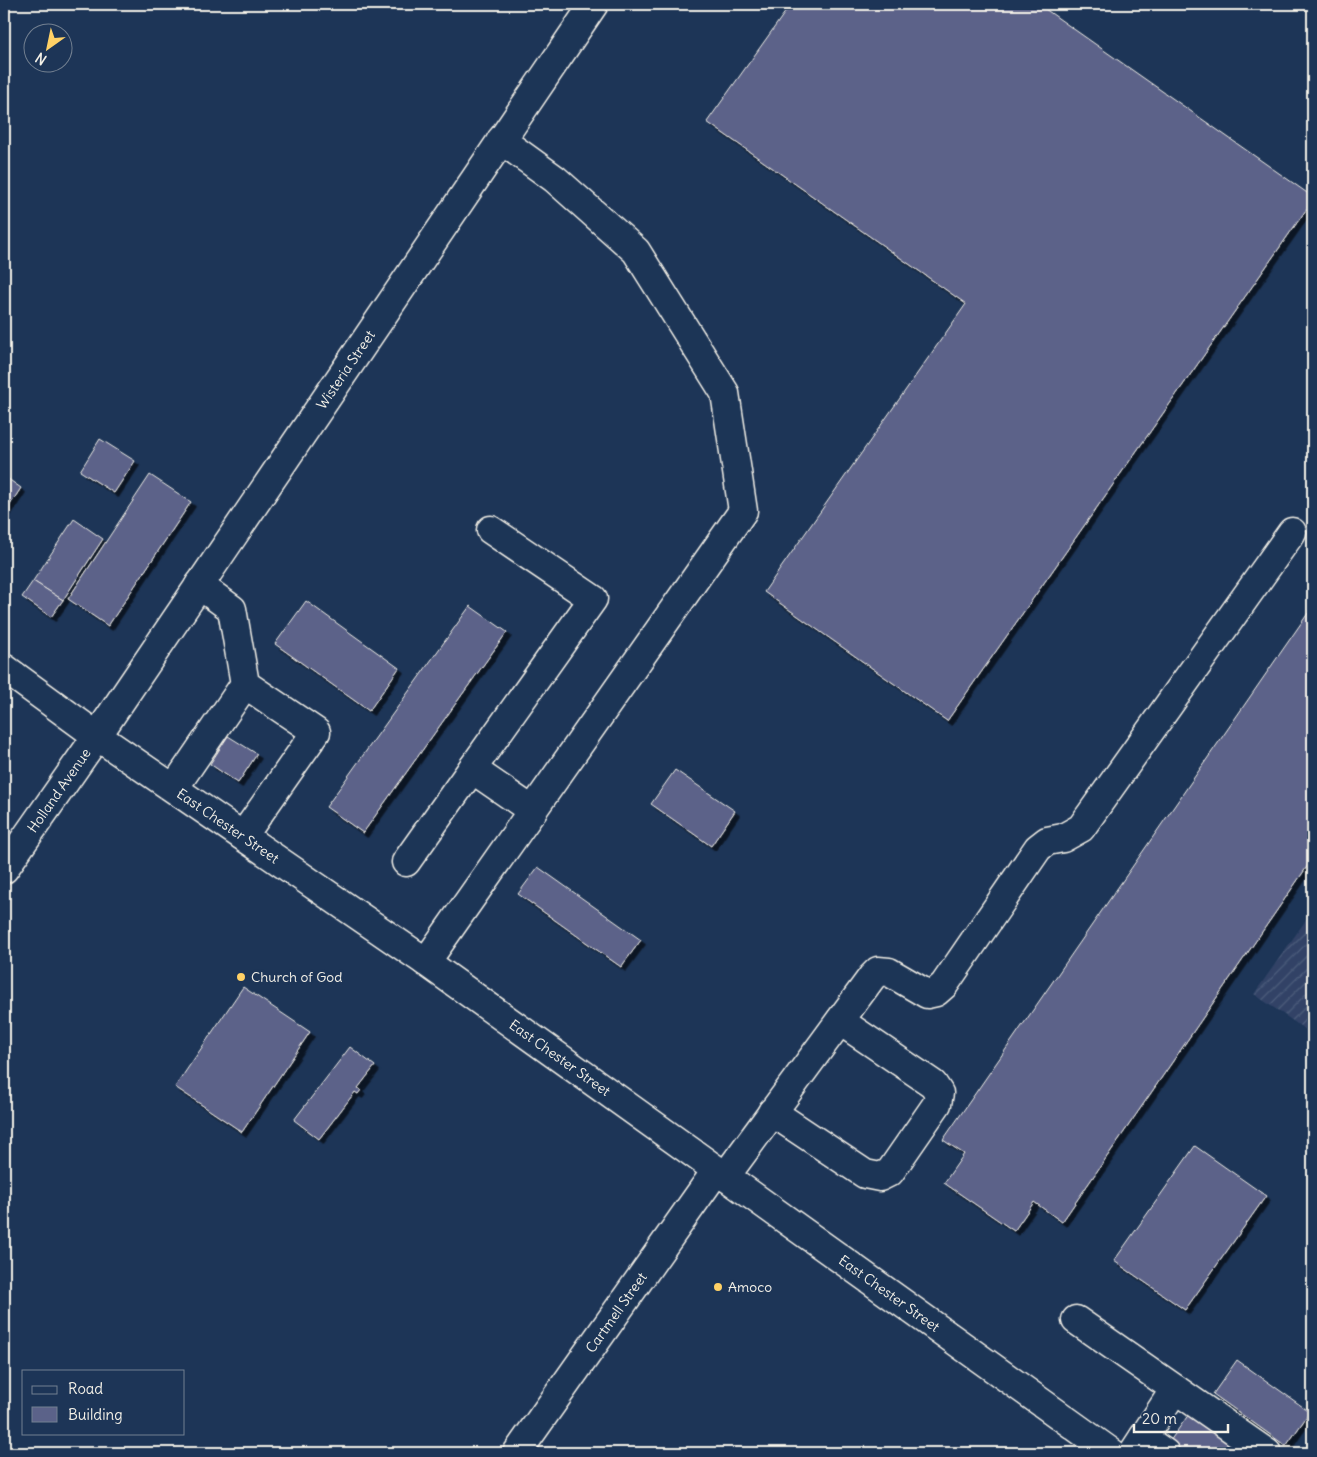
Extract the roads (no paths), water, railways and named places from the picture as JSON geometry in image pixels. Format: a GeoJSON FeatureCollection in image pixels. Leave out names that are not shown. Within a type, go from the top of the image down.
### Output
{"type":"FeatureCollection","features":[{"type":"Feature","properties":{"kind":"street","name":"Wisteria Street"},"geometry":{"type":"LineString","coordinates":[[98,736],[594,4]]}},
{"type":"Feature","properties":{"kind":"street"},"geometry":{"type":"LineString","coordinates":[[426,962],[743,511],[725,393],[636,251],[555,179],[501,140]]}},
{"type":"Feature","properties":{"kind":"street"},"geometry":{"type":"LineString","coordinates":[[406,862],[593,600],[491,530]]}},
{"type":"Feature","properties":{"kind":"street","name":"Cartmell Street"},"geometry":{"type":"LineString","coordinates":[[517,1453],[720,1174],[772,1112],[872,977],[878,971],[889,972],[927,994],[936,992],[944,985],[1038,848],[1047,841],[1063,838],[1081,828],[1292,532]]}},
{"type":"Feature","properties":{"kind":"street"},"geometry":{"type":"LineString","coordinates":[[174,788],[245,684],[232,609],[199,585]]}},
{"type":"Feature","properties":{"kind":"street","name":"East Chester Street"},"geometry":{"type":"LineString","coordinates":[[4,668],[98,736],[426,962],[1112,1453]]}},
{"type":"Feature","properties":{"kind":"street"},"geometry":{"type":"LineString","coordinates":[[243,836],[316,732],[245,684]]}},
{"type":"Feature","properties":{"kind":"street","name":"Holland Avenue"},"geometry":{"type":"LineString","coordinates":[[4,869],[98,736]]}},
{"type":"Feature","properties":{"kind":"street"},"geometry":{"type":"LineString","coordinates":[[472,769],[533,811]]}},
{"type":"Feature","properties":{"kind":"street"},"geometry":{"type":"LineString","coordinates":[[772,1112],[865,1174],[880,1177],[890,1172],[937,1104],[940,1093],[934,1084],[840,1021]]}},
{"type":"Feature","properties":{"kind":"street"},"geometry":{"type":"LineString","coordinates":[[1076,1320],[1267,1453]]}},
{"type":"Feature","properties":{"kind":"street"},"geometry":{"type":"LineString","coordinates":[[1165,1453],[1138,1446],[1175,1389]]}},
{"type":"Feature","properties":{"kind":"place","name":"Church of God"},"geometry":{"type":"Point","coordinates":[241,977]}},
{"type":"Feature","properties":{"kind":"place","name":"Amoco"},"geometry":{"type":"Point","coordinates":[718,1287]}}]}
